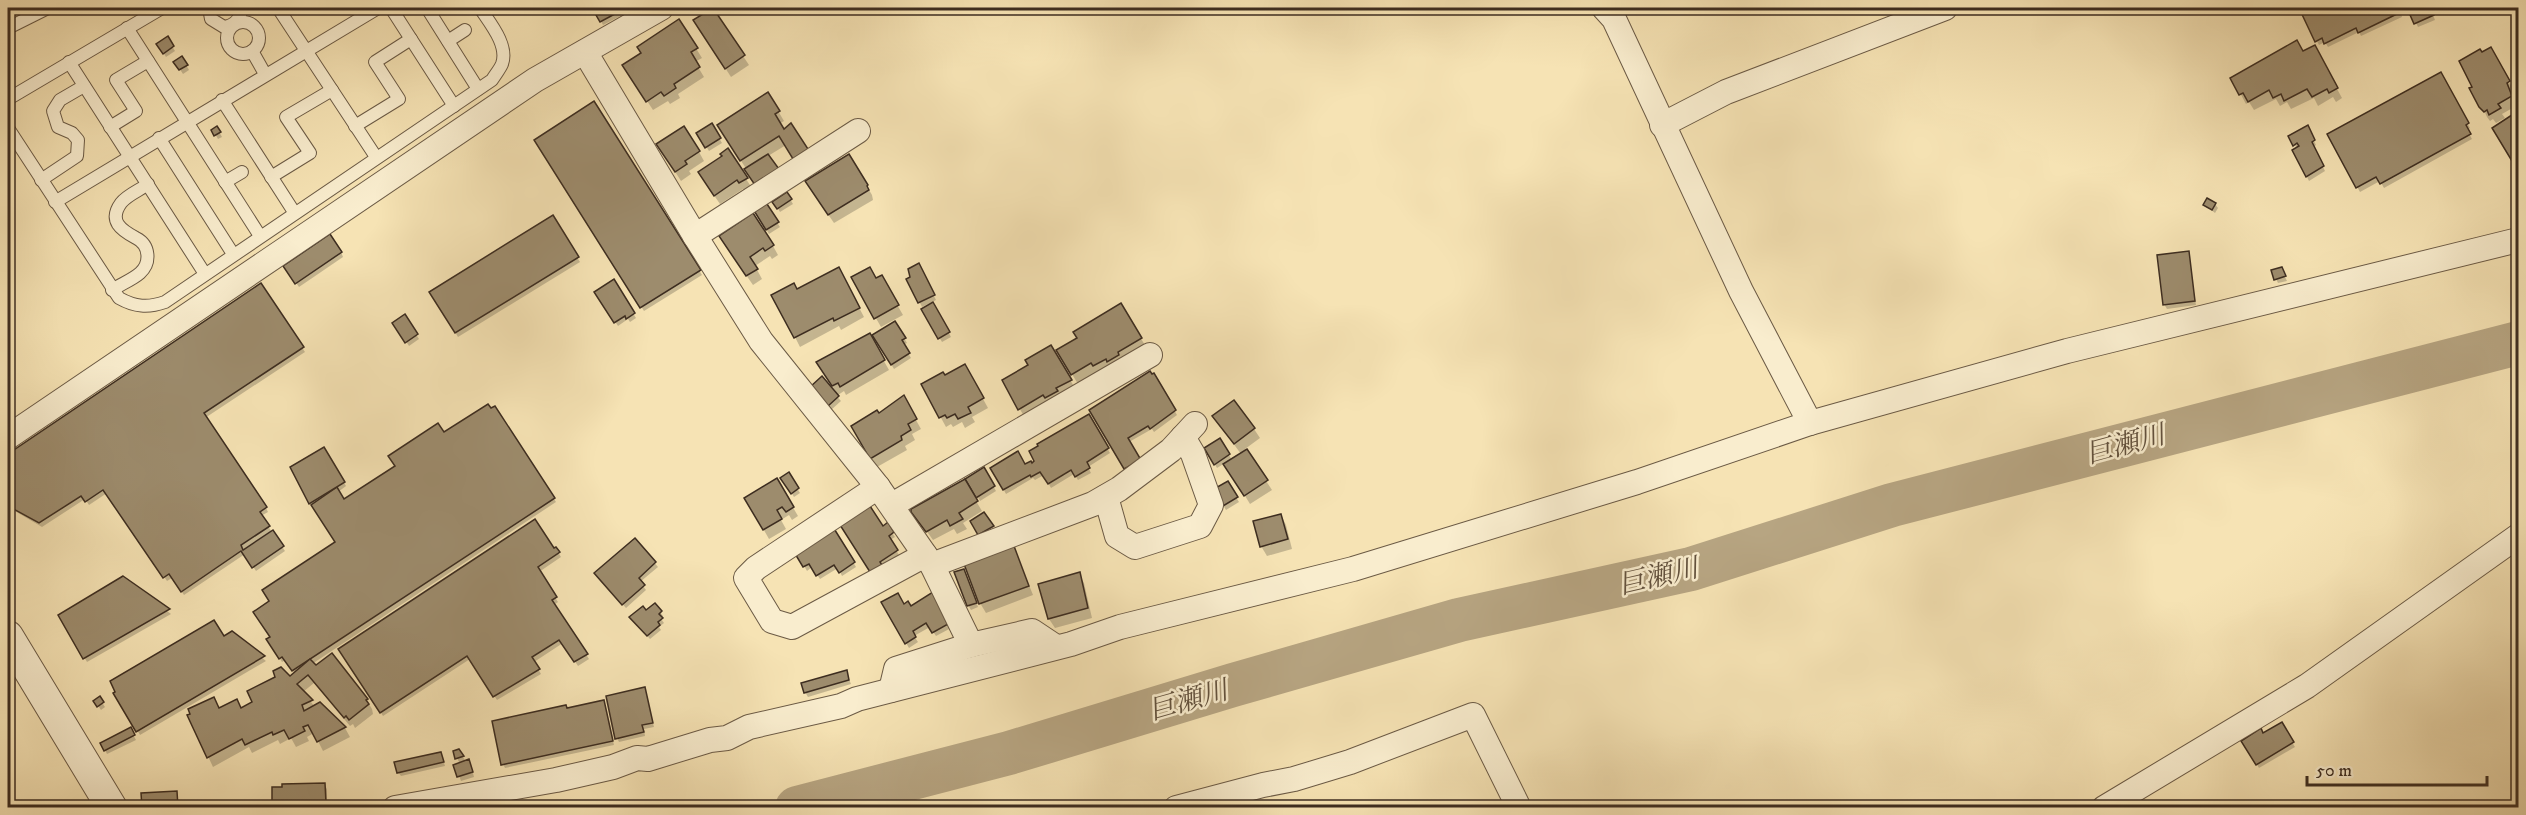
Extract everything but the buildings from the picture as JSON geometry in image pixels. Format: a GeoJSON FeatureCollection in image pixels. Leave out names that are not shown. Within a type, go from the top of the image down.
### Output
{"type":"FeatureCollection","features":[{"type":"Feature","properties":{"kind":"street"},"geometry":{"type":"LineString","coordinates":[[8,437],[535,80],[661,8]]}},
{"type":"Feature","properties":{"kind":"street"},"geometry":{"type":"LineString","coordinates":[[1604,8],[1614,19],[1741,291],[1810,423]]}},
{"type":"Feature","properties":{"kind":"street"},"geometry":{"type":"LineString","coordinates":[[1662,125],[1726,92],[1945,8]]}},
{"type":"Feature","properties":{"kind":"street"},"geometry":{"type":"LineString","coordinates":[[585,52],[761,341],[885,496],[929,560],[972,645]]}},
{"type":"Feature","properties":{"kind":"street"},"geometry":{"type":"LineString","coordinates":[[695,236],[858,131]]}},
{"type":"Feature","properties":{"kind":"street"},"geometry":{"type":"LineString","coordinates":[[395,807],[556,780],[613,767],[637,758],[648,759],[710,740],[727,738],[749,727],[841,705],[1056,647],[1120,627],[1353,569],[1637,482],[1810,423],[2067,351],[2518,240]]}},
{"type":"Feature","properties":{"kind":"street"},"geometry":{"type":"LineString","coordinates":[[1106,497],[1117,536],[1135,547],[1200,526],[1211,505],[1193,454],[1189,431],[1172,450],[1094,504],[929,560],[792,627],[772,621],[746,578],[756,568],[885,496],[1150,355]]}},
{"type":"Feature","properties":{"kind":"street"},"geometry":{"type":"LineString","coordinates":[[2104,807],[2307,686],[2518,536]]}},
{"type":"Feature","properties":{"kind":"street"},"geometry":{"type":"LineString","coordinates":[[891,690],[896,669],[972,645],[1032,631],[1056,647]]}},
{"type":"Feature","properties":{"kind":"street"},"geometry":{"type":"LineString","coordinates":[[8,636],[112,807]]}},
{"type":"Feature","properties":{"kind":"street"},"geometry":{"type":"LineString","coordinates":[[1176,807],[1294,779],[1350,762],[1473,715],[1519,807]]}},
{"type":"Feature","properties":{"kind":"lane"},"geometry":{"type":"LineString","coordinates":[[8,28],[48,8]]}},
{"type":"Feature","properties":{"kind":"lane"},"geometry":{"type":"LineString","coordinates":[[8,99],[162,8]]}},
{"type":"Feature","properties":{"kind":"lane"},"geometry":{"type":"LineString","coordinates":[[209,8],[209,15],[214,23],[224,27],[234,24],[245,21],[250,22],[258,30],[259,41],[252,51],[238,53],[229,47],[227,32],[234,24],[240,15],[240,8]]}},
{"type":"Feature","properties":{"kind":"lane"},"geometry":{"type":"LineString","coordinates":[[278,8],[376,157]]}},
{"type":"Feature","properties":{"kind":"lane"},"geometry":{"type":"LineString","coordinates":[[55,202],[378,8]]}},
{"type":"Feature","properties":{"kind":"lane"},"geometry":{"type":"LineString","coordinates":[[391,8],[454,106]]}},
{"type":"Feature","properties":{"kind":"lane"},"geometry":{"type":"LineString","coordinates":[[427,8],[478,89]]}},
{"type":"Feature","properties":{"kind":"lane"},"geometry":{"type":"LineString","coordinates":[[8,128],[112,290],[129,304],[141,307],[154,306],[165,302],[294,212],[492,80],[502,63],[504,53],[497,35],[480,8]]}},
{"type":"Feature","properties":{"kind":"lane"},"geometry":{"type":"LineString","coordinates":[[127,28],[260,236]]}},
{"type":"Feature","properties":{"kind":"lane"},"geometry":{"type":"LineString","coordinates":[[448,41],[465,30]]}},
{"type":"Feature","properties":{"kind":"lane"},"geometry":{"type":"LineString","coordinates":[[355,126],[399,99],[375,62],[411,39]]}},
{"type":"Feature","properties":{"kind":"lane"},"geometry":{"type":"LineString","coordinates":[[252,51],[265,74]]}},
{"type":"Feature","properties":{"kind":"lane"},"geometry":{"type":"LineString","coordinates":[[110,127],[136,111],[116,80],[148,61]]}},
{"type":"Feature","properties":{"kind":"lane"},"geometry":{"type":"LineString","coordinates":[[69,62],[205,274]]}},
{"type":"Feature","properties":{"kind":"lane"},"geometry":{"type":"LineString","coordinates":[[41,180],[77,156],[78,140],[72,133],[58,127],[53,111],[60,100],[84,86]]}},
{"type":"Feature","properties":{"kind":"lane"},"geometry":{"type":"LineString","coordinates":[[271,177],[310,153],[286,117],[332,90]]}},
{"type":"Feature","properties":{"kind":"lane"},"geometry":{"type":"LineString","coordinates":[[222,100],[294,212]]}},
{"type":"Feature","properties":{"kind":"lane"},"geometry":{"type":"LineString","coordinates":[[159,138],[233,254]]}},
{"type":"Feature","properties":{"kind":"lane"},"geometry":{"type":"LineString","coordinates":[[225,182],[242,172]]}},
{"type":"Feature","properties":{"kind":"lane"},"geometry":{"type":"LineString","coordinates":[[112,290],[139,274],[146,267],[149,257],[146,249],[137,238],[122,231],[117,224],[116,216],[122,201],[148,184]]}},
{"type":"Feature","properties":{"kind":"waterway","name":"巨瀬川"},"geometry":{"type":"LineString","coordinates":[[797,808],[1009,753],[1459,620],[1691,569],[1892,505],[2518,343]]}}]}
